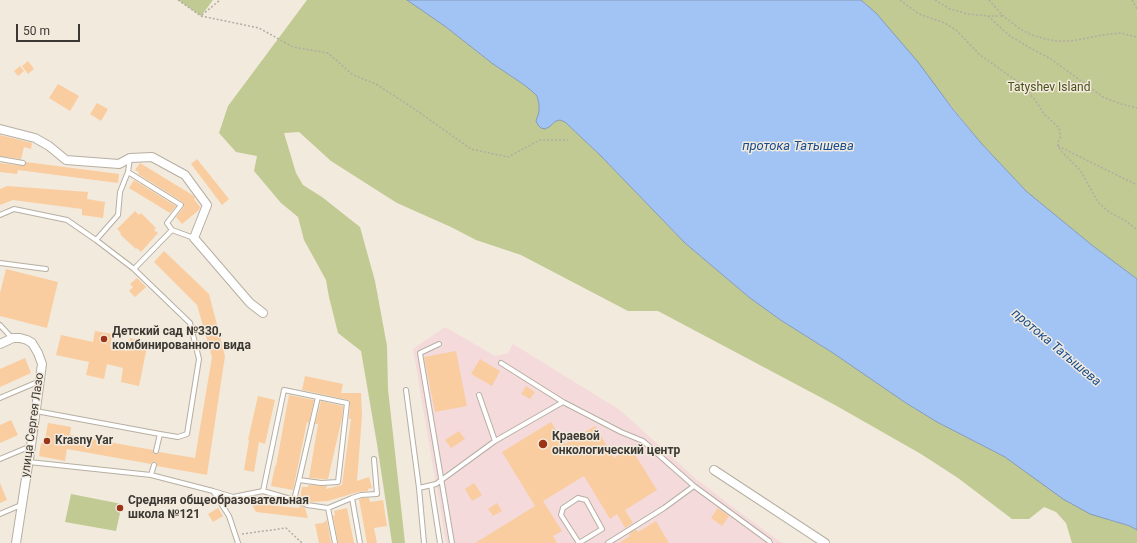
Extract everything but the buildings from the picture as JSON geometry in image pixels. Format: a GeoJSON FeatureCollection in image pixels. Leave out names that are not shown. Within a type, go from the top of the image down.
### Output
{"type":"FeatureCollection","features":[{"type":"Feature","properties":{"kind":"street"},"geometry":{"type":"LineString","coordinates":[[0,129],[35,138],[49,146],[66,160],[119,164],[130,158],[152,157],[185,174],[207,205],[194,238],[250,303],[263,313]]}},
{"type":"Feature","properties":{"kind":"street"},"geometry":{"type":"LineString","coordinates":[[0,344],[13,338]]}},
{"type":"Feature","properties":{"kind":"street","name":"улица Сергея Лазо"},"geometry":{"type":"LineString","coordinates":[[13,338],[23,338],[32,343],[41,359],[42,364],[16,543]]}},
{"type":"Feature","properties":{"kind":"street"},"geometry":{"type":"LineString","coordinates":[[714,470],[822,542]]}},
{"type":"Feature","properties":{"kind":"lane"},"geometry":{"type":"LineString","coordinates":[[96,240],[118,215],[120,192],[128,172],[130,158]]}},
{"type":"Feature","properties":{"kind":"lane"},"geometry":{"type":"LineString","coordinates":[[0,159],[23,163]]}},
{"type":"Feature","properties":{"kind":"lane"},"geometry":{"type":"LineString","coordinates":[[128,172],[181,205],[167,223],[172,230],[194,238]]}},
{"type":"Feature","properties":{"kind":"lane"},"geometry":{"type":"LineString","coordinates":[[0,215],[14,209],[67,220],[96,240],[134,269],[190,323],[199,359],[187,434],[178,437],[36,411]]}},
{"type":"Feature","properties":{"kind":"lane"},"geometry":{"type":"LineString","coordinates":[[134,269],[172,230]]}},
{"type":"Feature","properties":{"kind":"lane"},"geometry":{"type":"LineString","coordinates":[[0,263],[46,269]]}},
{"type":"Feature","properties":{"kind":"lane"},"geometry":{"type":"LineString","coordinates":[[0,325],[13,338]]}},
{"type":"Feature","properties":{"kind":"lane"},"geometry":{"type":"LineString","coordinates":[[439,344],[420,353],[452,543]]}},
{"type":"Feature","properties":{"kind":"lane"},"geometry":{"type":"LineString","coordinates":[[501,362],[563,402],[643,442],[694,486],[770,543]]}},
{"type":"Feature","properties":{"kind":"lane"},"geometry":{"type":"LineString","coordinates":[[0,398],[40,380]]}},
{"type":"Feature","properties":{"kind":"lane"},"geometry":{"type":"LineString","coordinates":[[263,491],[284,390],[346,402],[338,482],[321,484],[300,480]]}},
{"type":"Feature","properties":{"kind":"lane"},"geometry":{"type":"LineString","coordinates":[[406,390],[419,488],[424,543]]}},
{"type":"Feature","properties":{"kind":"lane"},"geometry":{"type":"LineString","coordinates":[[479,395],[495,441]]}},
{"type":"Feature","properties":{"kind":"lane"},"geometry":{"type":"LineString","coordinates":[[294,500],[300,480],[318,397]]}},
{"type":"Feature","properties":{"kind":"lane"},"geometry":{"type":"LineString","coordinates":[[419,488],[436,484],[495,441],[563,402]]}},
{"type":"Feature","properties":{"kind":"lane"},"geometry":{"type":"LineString","coordinates":[[156,451],[160,434]]}},
{"type":"Feature","properties":{"kind":"lane"},"geometry":{"type":"LineString","coordinates":[[0,459],[31,446]]}},
{"type":"Feature","properties":{"kind":"lane"},"geometry":{"type":"LineString","coordinates":[[28,462],[151,475],[213,490],[233,497],[263,491],[307,505],[328,508],[361,495],[377,494],[374,459]]}},
{"type":"Feature","properties":{"kind":"lane"},"geometry":{"type":"LineString","coordinates":[[151,475],[154,465]]}},
{"type":"Feature","properties":{"kind":"lane"},"geometry":{"type":"LineString","coordinates":[[431,485],[440,543]]}},
{"type":"Feature","properties":{"kind":"lane"},"geometry":{"type":"LineString","coordinates":[[608,543],[664,508],[694,486]]}},
{"type":"Feature","properties":{"kind":"lane"},"geometry":{"type":"LineString","coordinates":[[213,490],[229,516],[238,543]]}},
{"type":"Feature","properties":{"kind":"lane"},"geometry":{"type":"LineString","coordinates":[[352,498],[360,543]]}},
{"type":"Feature","properties":{"kind":"lane"},"geometry":{"type":"LineString","coordinates":[[578,498],[586,500],[602,528],[579,543],[561,515],[562,508],[578,498]]}},
{"type":"Feature","properties":{"kind":"lane"},"geometry":{"type":"LineString","coordinates":[[0,514],[22,505]]}},
{"type":"Feature","properties":{"kind":"lane"},"geometry":{"type":"LineString","coordinates":[[328,508],[335,543]]}},
{"type":"Feature","properties":{"kind":"path"},"geometry":{"type":"LineString","coordinates":[[178,0],[201,16],[259,28],[293,47],[328,53],[353,75],[376,84],[471,149],[508,157],[540,140],[568,140]]}},
{"type":"Feature","properties":{"kind":"path"},"geometry":{"type":"LineString","coordinates":[[201,16],[220,0]]}},
{"type":"Feature","properties":{"kind":"path"},"geometry":{"type":"LineString","coordinates":[[900,0],[919,14],[945,23],[958,31],[980,55],[1026,89],[1036,100],[1044,114],[1058,127],[1060,132],[1058,146],[1063,154],[1080,170],[1098,202],[1137,230]]}},
{"type":"Feature","properties":{"kind":"path"},"geometry":{"type":"LineString","coordinates":[[935,0],[950,8],[968,14],[1002,16]]}},
{"type":"Feature","properties":{"kind":"path"},"geometry":{"type":"LineString","coordinates":[[989,0],[1002,16],[1020,29],[1032,35],[1056,41],[1071,41],[1103,35],[1120,34],[1137,37]]}},
{"type":"Feature","properties":{"kind":"path"},"geometry":{"type":"LineString","coordinates":[[1132,0],[1137,9]]}},
{"type":"Feature","properties":{"kind":"path"},"geometry":{"type":"LineString","coordinates":[[988,16],[1010,36],[1051,59],[1103,97],[1137,108]]}},
{"type":"Feature","properties":{"kind":"path"},"geometry":{"type":"LineString","coordinates":[[1058,146],[1137,185]]}},
{"type":"Feature","properties":{"kind":"path"},"geometry":{"type":"LineString","coordinates":[[242,534],[286,528],[302,543]]}},
{"type":"Feature","properties":{"kind":"shaded area","name":"Краевой онкологический центр"},"geometry":{"type":"Polygon","coordinates":[[[445,327],[495,356],[508,353],[513,344],[620,410],[695,478],[782,543],[446,543],[413,349],[445,327]]]}},
{"type":"Feature","properties":{"kind":"green space"},"geometry":{"type":"Polygon","coordinates":[[[178,0],[213,0],[201,16],[178,0]]]}},
{"type":"Feature","properties":{"kind":"green space"},"geometry":{"type":"Polygon","coordinates":[[[307,0],[407,0],[533,92],[537,96],[539,104],[539,112],[536,121],[549,127],[556,121],[560,120],[565,122],[600,155],[685,243],[750,298],[782,321],[937,422],[1005,457],[1026,472],[1109,520],[1130,526],[1137,530],[1137,543],[1072,543],[1066,523],[1056,512],[1044,507],[1029,519],[1012,519],[958,478],[921,454],[835,405],[658,311],[628,311],[521,255],[476,240],[397,203],[331,161],[299,132],[284,133],[296,173],[303,185],[322,197],[360,227],[375,281],[387,346],[388,389],[405,543],[392,543],[361,351],[338,333],[326,280],[304,240],[298,217],[281,203],[254,171],[257,156],[236,152],[219,133],[228,106],[307,0]]]}},
{"type":"Feature","properties":{"kind":"green space","name":"Tatyshev Island"},"geometry":{"type":"Polygon","coordinates":[[[861,0],[1137,0],[1137,279],[1093,246],[1026,191],[981,143],[876,13],[861,0]]]}},
{"type":"Feature","properties":{"kind":"green space"},"geometry":{"type":"Polygon","coordinates":[[[71,494],[122,504],[116,531],[65,522],[71,494]]]}},
{"type":"Feature","properties":{"kind":"water","name":"протока Татышева"},"geometry":{"type":"Polygon","coordinates":[[[407,0],[861,0],[876,13],[918,62],[952,108],[981,143],[1026,191],[1093,246],[1137,279],[1137,530],[1130,526],[1090,514],[1063,499],[1005,457],[937,422],[906,403],[833,353],[782,321],[750,298],[685,243],[600,155],[565,122],[560,120],[556,121],[545,129],[541,128],[536,121],[539,112],[539,104],[537,96],[533,92],[407,0]]]}},
{"type":"Feature","properties":{"kind":"place","name":"Детский сад №330, комбинированного вида"},"geometry":{"type":"Point","coordinates":[104,339]}},
{"type":"Feature","properties":{"kind":"place","name":"Krasny Yar"},"geometry":{"type":"Point","coordinates":[47,441]}},
{"type":"Feature","properties":{"kind":"place","name":"Краевой онкологический центр"},"geometry":{"type":"Point","coordinates":[543,444]}},
{"type":"Feature","properties":{"kind":"place","name":"Средняя общеобразовательная школа №121"},"geometry":{"type":"Point","coordinates":[120,508]}}]}
